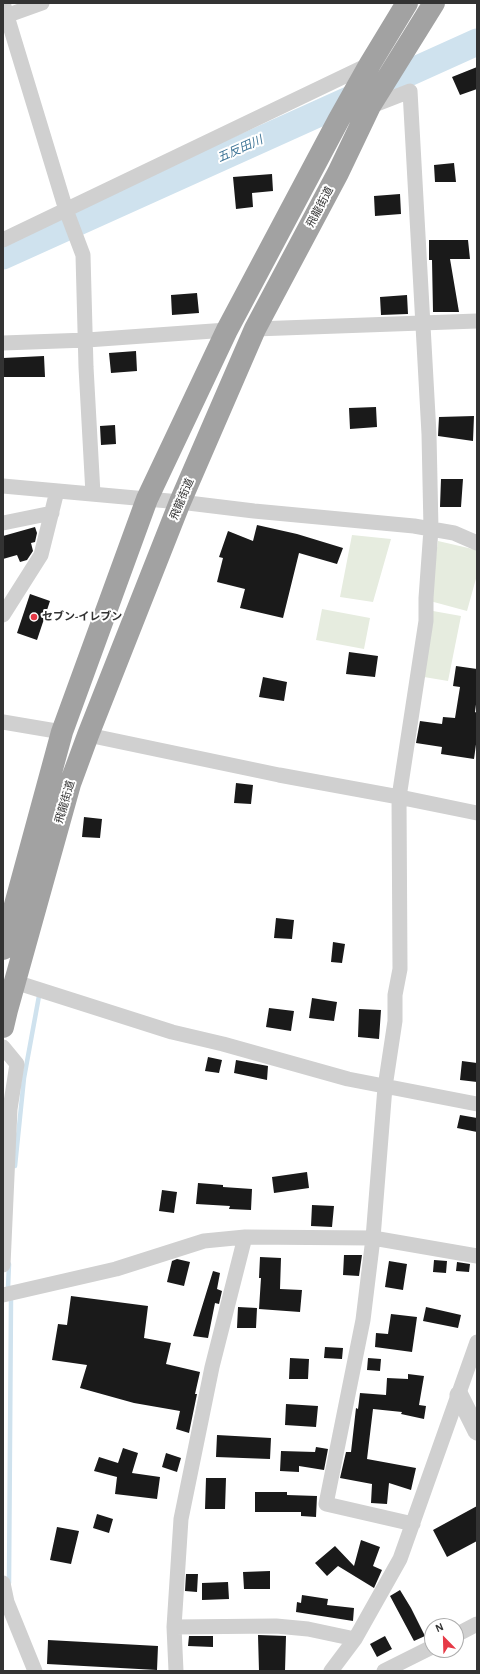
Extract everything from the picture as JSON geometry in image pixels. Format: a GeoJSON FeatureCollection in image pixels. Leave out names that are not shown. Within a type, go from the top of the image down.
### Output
{"type":"FeatureCollection","features":[{"type":"Feature","properties":{"kind":"highway","name":"飛龍街道"},"geometry":{"type":"LineString","coordinates":[[3,948],[62,732],[147,499],[227,330],[338,121],[368,68],[408,3]]}},
{"type":"Feature","properties":{"kind":"highway","name":"飛龍街道"},"geometry":{"type":"LineString","coordinates":[[3,1027],[70,784],[180,502],[255,329],[338,173],[369,106],[434,3]]}},
{"type":"Feature","properties":{"kind":"street"},"geometry":{"type":"LineString","coordinates":[[42,3],[4,12],[67,212],[84,255],[87,340],[86,367],[93,494]]}},
{"type":"Feature","properties":{"kind":"street"},"geometry":{"type":"LineString","coordinates":[[3,240],[67,212],[368,68]]}},
{"type":"Feature","properties":{"kind":"street"},"geometry":{"type":"LineString","coordinates":[[369,106],[410,91],[429,434],[432,529],[426,598],[426,621],[399,797],[400,969],[395,995],[395,1021],[384,1087],[374,1238],[363,1320],[326,1504],[413,1524]]}},
{"type":"Feature","properties":{"kind":"street"},"geometry":{"type":"LineString","coordinates":[[255,329],[477,321]]}},
{"type":"Feature","properties":{"kind":"street"},"geometry":{"type":"LineString","coordinates":[[3,343],[87,340],[227,330]]}},
{"type":"Feature","properties":{"kind":"street"},"geometry":{"type":"LineString","coordinates":[[3,486],[180,502],[432,529],[454,533],[477,543]]}},
{"type":"Feature","properties":{"kind":"street"},"geometry":{"type":"LineString","coordinates":[[3,615],[41,555],[57,491]]}},
{"type":"Feature","properties":{"kind":"street"},"geometry":{"type":"LineString","coordinates":[[3,523],[52,513]]}},
{"type":"Feature","properties":{"kind":"street"},"geometry":{"type":"LineString","coordinates":[[3,722],[62,732]]}},
{"type":"Feature","properties":{"kind":"street"},"geometry":{"type":"LineString","coordinates":[[88,735],[278,775],[477,812]]}},
{"type":"Feature","properties":{"kind":"street"},"geometry":{"type":"LineString","coordinates":[[15,982],[172,1032],[223,1044],[348,1079],[477,1104]]}},
{"type":"Feature","properties":{"kind":"street"},"geometry":{"type":"LineString","coordinates":[[3,1047],[17,1064],[10,1109],[3,1265]]}},
{"type":"Feature","properties":{"kind":"street"},"geometry":{"type":"LineString","coordinates":[[176,1671],[174,1627],[181,1518],[212,1367],[245,1237]]}},
{"type":"Feature","properties":{"kind":"street"},"geometry":{"type":"LineString","coordinates":[[3,1295],[116,1269],[204,1241],[245,1237],[374,1238],[477,1256]]}},
{"type":"Feature","properties":{"kind":"street"},"geometry":{"type":"LineString","coordinates":[[331,1671],[355,1639],[400,1559],[477,1342]]}},
{"type":"Feature","properties":{"kind":"street"},"geometry":{"type":"LineString","coordinates":[[459,1395],[477,1431]]}},
{"type":"Feature","properties":{"kind":"street"},"geometry":{"type":"LineString","coordinates":[[3,1583],[7,1602],[35,1671]]}},
{"type":"Feature","properties":{"kind":"street"},"geometry":{"type":"LineString","coordinates":[[464,1631],[477,1624]]}},
{"type":"Feature","properties":{"kind":"street"},"geometry":{"type":"LineString","coordinates":[[174,1627],[276,1626],[308,1629],[355,1639]]}},
{"type":"Feature","properties":{"kind":"street"},"geometry":{"type":"LineString","coordinates":[[384,1671],[424,1651]]}},
{"type":"Feature","properties":{"kind":"shaded area"},"geometry":{"type":"Polygon","coordinates":[[[352,535],[391,539],[373,602],[340,597],[352,535]]]}},
{"type":"Feature","properties":{"kind":"shaded area"},"geometry":{"type":"Polygon","coordinates":[[[438,541],[477,550],[477,575],[467,611],[430,601],[438,541]]]}},
{"type":"Feature","properties":{"kind":"shaded area"},"geometry":{"type":"Polygon","coordinates":[[[322,609],[370,618],[364,649],[316,640],[322,609]]]}},
{"type":"Feature","properties":{"kind":"shaded area"},"geometry":{"type":"Polygon","coordinates":[[[433,611],[461,616],[448,681],[424,677],[433,611]]]}},
{"type":"Feature","properties":{"kind":"building"},"geometry":{"type":"Polygon","coordinates":[[[477,67],[477,89],[460,95],[452,77],[477,67]]]}},
{"type":"Feature","properties":{"kind":"building"},"geometry":{"type":"Polygon","coordinates":[[[454,163],[456,182],[435,182],[434,165],[454,163]]]}},
{"type":"Feature","properties":{"kind":"building"},"geometry":{"type":"Polygon","coordinates":[[[272,174],[273,191],[252,193],[253,207],[236,209],[233,177],[272,174]]]}},
{"type":"Feature","properties":{"kind":"building"},"geometry":{"type":"Polygon","coordinates":[[[400,194],[401,214],[375,216],[374,196],[400,194]]]}},
{"type":"Feature","properties":{"kind":"building"},"geometry":{"type":"Polygon","coordinates":[[[429,240],[468,240],[470,259],[450,259],[459,312],[433,312],[432,260],[429,260],[429,240]]]}},
{"type":"Feature","properties":{"kind":"building"},"geometry":{"type":"Polygon","coordinates":[[[197,293],[199,313],[172,315],[171,295],[197,293]]]}},
{"type":"Feature","properties":{"kind":"building"},"geometry":{"type":"Polygon","coordinates":[[[407,295],[408,314],[381,315],[380,297],[407,295]]]}},
{"type":"Feature","properties":{"kind":"building"},"geometry":{"type":"Polygon","coordinates":[[[136,351],[137,371],[111,373],[109,353],[136,351]]]}},
{"type":"Feature","properties":{"kind":"building"},"geometry":{"type":"Polygon","coordinates":[[[44,356],[45,377],[3,377],[3,358],[44,356]]]}},
{"type":"Feature","properties":{"kind":"building"},"geometry":{"type":"Polygon","coordinates":[[[376,407],[377,427],[350,429],[349,408],[376,407]]]}},
{"type":"Feature","properties":{"kind":"building"},"geometry":{"type":"Polygon","coordinates":[[[474,416],[473,441],[438,436],[439,417],[474,416]]]}},
{"type":"Feature","properties":{"kind":"building"},"geometry":{"type":"Polygon","coordinates":[[[115,425],[116,444],[101,445],[100,426],[115,425]]]}},
{"type":"Feature","properties":{"kind":"building"},"geometry":{"type":"Polygon","coordinates":[[[441,479],[463,479],[461,507],[440,507],[441,479]]]}},
{"type":"Feature","properties":{"kind":"building"},"geometry":{"type":"Polygon","coordinates":[[[257,525],[297,534],[343,548],[337,564],[299,553],[283,618],[240,608],[245,589],[217,582],[223,558],[219,557],[228,531],[253,541],[257,525]]]}},
{"type":"Feature","properties":{"kind":"building"},"geometry":{"type":"Polygon","coordinates":[[[35,527],[37,533],[35,542],[31,543],[33,551],[27,560],[20,562],[17,555],[3,559],[3,536],[35,527]]]}},
{"type":"Feature","properties":{"kind":"building"},"geometry":{"type":"Polygon","coordinates":[[[30,594],[50,601],[37,640],[17,633],[30,594]]]}},
{"type":"Feature","properties":{"kind":"building"},"geometry":{"type":"Polygon","coordinates":[[[349,652],[378,656],[375,677],[346,674],[349,652]]]}},
{"type":"Feature","properties":{"kind":"building"},"geometry":{"type":"Polygon","coordinates":[[[456,666],[477,669],[477,697],[475,712],[477,713],[477,737],[474,759],[441,754],[442,747],[416,743],[420,721],[442,724],[443,717],[455,718],[460,687],[453,686],[456,666]]]}},
{"type":"Feature","properties":{"kind":"building"},"geometry":{"type":"Polygon","coordinates":[[[263,677],[287,682],[284,701],[259,697],[263,677]]]}},
{"type":"Feature","properties":{"kind":"building"},"geometry":{"type":"Polygon","coordinates":[[[236,783],[253,785],[251,804],[234,803],[236,783]]]}},
{"type":"Feature","properties":{"kind":"building"},"geometry":{"type":"Polygon","coordinates":[[[84,817],[102,819],[100,838],[82,837],[84,817]]]}},
{"type":"Feature","properties":{"kind":"building"},"geometry":{"type":"Polygon","coordinates":[[[276,918],[294,920],[292,939],[274,938],[276,918]]]}},
{"type":"Feature","properties":{"kind":"building"},"geometry":{"type":"Polygon","coordinates":[[[333,942],[345,944],[342,963],[331,962],[333,942]]]}},
{"type":"Feature","properties":{"kind":"building"},"geometry":{"type":"Polygon","coordinates":[[[312,998],[337,1002],[334,1021],[309,1018],[312,998]]]}},
{"type":"Feature","properties":{"kind":"building"},"geometry":{"type":"Polygon","coordinates":[[[269,1008],[294,1011],[291,1031],[266,1027],[269,1008]]]}},
{"type":"Feature","properties":{"kind":"building"},"geometry":{"type":"Polygon","coordinates":[[[359,1009],[381,1010],[379,1039],[358,1037],[359,1009]]]}},
{"type":"Feature","properties":{"kind":"building"},"geometry":{"type":"Polygon","coordinates":[[[208,1057],[222,1060],[219,1073],[205,1071],[208,1057]]]}},
{"type":"Feature","properties":{"kind":"building"},"geometry":{"type":"Polygon","coordinates":[[[236,1060],[268,1066],[267,1080],[234,1073],[236,1060]]]}},
{"type":"Feature","properties":{"kind":"building"},"geometry":{"type":"Polygon","coordinates":[[[462,1061],[477,1063],[477,1082],[460,1080],[462,1061]]]}},
{"type":"Feature","properties":{"kind":"building"},"geometry":{"type":"Polygon","coordinates":[[[460,1115],[477,1118],[477,1132],[457,1128],[460,1115]]]}},
{"type":"Feature","properties":{"kind":"building"},"geometry":{"type":"Polygon","coordinates":[[[307,1172],[309,1188],[274,1193],[272,1177],[307,1172]]]}},
{"type":"Feature","properties":{"kind":"building"},"geometry":{"type":"Polygon","coordinates":[[[198,1183],[223,1185],[223,1187],[252,1189],[251,1210],[229,1209],[230,1206],[196,1204],[198,1183]]]}},
{"type":"Feature","properties":{"kind":"building"},"geometry":{"type":"Polygon","coordinates":[[[162,1190],[177,1192],[174,1213],[159,1211],[162,1190]]]}},
{"type":"Feature","properties":{"kind":"building"},"geometry":{"type":"Polygon","coordinates":[[[312,1205],[334,1206],[332,1227],[311,1226],[312,1205]]]}},
{"type":"Feature","properties":{"kind":"building"},"geometry":{"type":"Polygon","coordinates":[[[344,1255],[362,1255],[359,1276],[343,1275],[344,1255]]]}},
{"type":"Feature","properties":{"kind":"building"},"geometry":{"type":"Polygon","coordinates":[[[260,1257],[281,1258],[280,1289],[302,1290],[300,1312],[259,1309],[261,1278],[259,1278],[260,1257]]]}},
{"type":"Feature","properties":{"kind":"building"},"geometry":{"type":"Polygon","coordinates":[[[177,1259],[190,1262],[184,1286],[167,1282],[172,1261],[177,1259]]]}},
{"type":"Feature","properties":{"kind":"building"},"geometry":{"type":"Polygon","coordinates":[[[434,1260],[447,1261],[446,1273],[433,1272],[434,1260]]]}},
{"type":"Feature","properties":{"kind":"building"},"geometry":{"type":"Polygon","coordinates":[[[389,1261],[407,1264],[403,1290],[385,1287],[389,1261]]]}},
{"type":"Feature","properties":{"kind":"building"},"geometry":{"type":"Polygon","coordinates":[[[457,1262],[470,1264],[469,1272],[456,1271],[457,1262]]]}},
{"type":"Feature","properties":{"kind":"building"},"geometry":{"type":"Polygon","coordinates":[[[213,1271],[220,1273],[217,1289],[222,1291],[219,1304],[215,1303],[208,1338],[193,1336],[213,1271]]]}},
{"type":"Feature","properties":{"kind":"building"},"geometry":{"type":"Polygon","coordinates":[[[71,1296],[148,1306],[144,1338],[171,1343],[166,1364],[200,1372],[189,1433],[176,1429],[180,1411],[134,1403],[80,1388],[87,1365],[52,1360],[58,1324],[67,1325],[71,1296]]]}},
{"type":"Feature","properties":{"kind":"building"},"geometry":{"type":"Polygon","coordinates":[[[238,1307],[257,1308],[256,1328],[237,1328],[238,1307]]]}},
{"type":"Feature","properties":{"kind":"building"},"geometry":{"type":"Polygon","coordinates":[[[426,1307],[461,1315],[458,1328],[423,1321],[426,1307]]]}},
{"type":"Feature","properties":{"kind":"building"},"geometry":{"type":"Polygon","coordinates":[[[391,1314],[417,1317],[412,1352],[375,1347],[376,1333],[388,1334],[391,1314]]]}},
{"type":"Feature","properties":{"kind":"building"},"geometry":{"type":"Polygon","coordinates":[[[325,1347],[343,1348],[342,1359],[324,1358],[325,1347]]]}},
{"type":"Feature","properties":{"kind":"building"},"geometry":{"type":"Polygon","coordinates":[[[290,1358],[309,1359],[308,1379],[289,1379],[290,1358]]]}},
{"type":"Feature","properties":{"kind":"building"},"geometry":{"type":"Polygon","coordinates":[[[368,1358],[381,1359],[380,1371],[367,1370],[368,1358]]]}},
{"type":"Feature","properties":{"kind":"building"},"geometry":{"type":"Polygon","coordinates":[[[408,1374],[424,1376],[419,1405],[426,1406],[424,1419],[401,1414],[402,1412],[373,1409],[367,1459],[416,1468],[411,1490],[389,1483],[387,1504],[371,1503],[372,1484],[340,1478],[346,1452],[351,1452],[356,1408],[358,1409],[360,1393],[386,1395],[387,1378],[408,1379],[408,1374]]]}},
{"type":"Feature","properties":{"kind":"building"},"geometry":{"type":"Polygon","coordinates":[[[286,1404],[318,1406],[316,1427],[285,1425],[286,1404]]]}},
{"type":"Feature","properties":{"kind":"building"},"geometry":{"type":"Polygon","coordinates":[[[217,1435],[271,1438],[270,1459],[216,1457],[217,1435]]]}},
{"type":"Feature","properties":{"kind":"building"},"geometry":{"type":"Polygon","coordinates":[[[316,1447],[328,1449],[324,1470],[299,1466],[299,1472],[280,1471],[281,1451],[315,1452],[316,1447]]]}},
{"type":"Feature","properties":{"kind":"building"},"geometry":{"type":"Polygon","coordinates":[[[123,1448],[138,1453],[132,1473],[160,1477],[157,1499],[115,1494],[117,1477],[94,1471],[99,1457],[118,1463],[123,1448]]]}},
{"type":"Feature","properties":{"kind":"building"},"geometry":{"type":"Polygon","coordinates":[[[166,1453],[181,1458],[177,1472],[162,1467],[166,1453]]]}},
{"type":"Feature","properties":{"kind":"building"},"geometry":{"type":"Polygon","coordinates":[[[206,1478],[226,1478],[225,1509],[205,1509],[206,1478]]]}},
{"type":"Feature","properties":{"kind":"building"},"geometry":{"type":"Polygon","coordinates":[[[255,1492],[287,1492],[287,1495],[317,1496],[316,1517],[301,1516],[301,1512],[255,1512],[255,1492]]]}},
{"type":"Feature","properties":{"kind":"building"},"geometry":{"type":"Polygon","coordinates":[[[477,1506],[477,1541],[447,1557],[433,1530],[477,1506]]]}},
{"type":"Feature","properties":{"kind":"building"},"geometry":{"type":"Polygon","coordinates":[[[97,1514],[113,1519],[109,1533],[93,1528],[97,1514]]]}},
{"type":"Feature","properties":{"kind":"building"},"geometry":{"type":"Polygon","coordinates":[[[57,1527],[79,1531],[71,1564],[50,1560],[57,1527]]]}},
{"type":"Feature","properties":{"kind":"building"},"geometry":{"type":"Polygon","coordinates":[[[361,1540],[380,1547],[373,1566],[382,1570],[374,1588],[338,1566],[327,1576],[315,1563],[335,1546],[354,1566],[361,1540]]]}},
{"type":"Feature","properties":{"kind":"building"},"geometry":{"type":"Polygon","coordinates":[[[270,1571],[270,1589],[244,1589],[243,1572],[270,1571]]]}},
{"type":"Feature","properties":{"kind":"building"},"geometry":{"type":"Polygon","coordinates":[[[186,1574],[198,1574],[197,1592],[185,1591],[186,1574]]]}},
{"type":"Feature","properties":{"kind":"building"},"geometry":{"type":"Polygon","coordinates":[[[228,1582],[229,1599],[202,1600],[202,1583],[228,1582]]]}},
{"type":"Feature","properties":{"kind":"building"},"geometry":{"type":"Polygon","coordinates":[[[400,1590],[411,1608],[424,1636],[414,1641],[390,1596],[400,1590]]]}},
{"type":"Feature","properties":{"kind":"building"},"geometry":{"type":"Polygon","coordinates":[[[302,1595],[328,1599],[327,1605],[354,1608],[353,1621],[296,1612],[297,1602],[301,1603],[302,1595]]]}},
{"type":"Feature","properties":{"kind":"building"},"geometry":{"type":"Polygon","coordinates":[[[258,1635],[286,1636],[285,1671],[259,1671],[258,1635]]]}},
{"type":"Feature","properties":{"kind":"building"},"geometry":{"type":"Polygon","coordinates":[[[189,1636],[213,1636],[213,1647],[188,1646],[189,1636]]]}},
{"type":"Feature","properties":{"kind":"building"},"geometry":{"type":"Polygon","coordinates":[[[385,1636],[392,1649],[377,1657],[370,1644],[385,1636]]]}},
{"type":"Feature","properties":{"kind":"building"},"geometry":{"type":"Polygon","coordinates":[[[48,1640],[158,1646],[157,1670],[47,1664],[48,1640]]]}},
{"type":"Feature","properties":{"kind":"waterway","name":"五反田川"},"geometry":{"type":"LineString","coordinates":[[3,256],[477,42]]}},
{"type":"Feature","properties":{"kind":"waterway"},"geometry":{"type":"LineString","coordinates":[[15,1166],[24,1078],[39,996]]}},
{"type":"Feature","properties":{"kind":"waterway"},"geometry":{"type":"LineString","coordinates":[[8,1288],[9,1264]]}},
{"type":"Feature","properties":{"kind":"waterway"},"geometry":{"type":"LineString","coordinates":[[9,1583],[11,1299]]}},
{"type":"Feature","properties":{"kind":"place","name":"セブン-イレブン"},"geometry":{"type":"Point","coordinates":[34,617]}}]}
